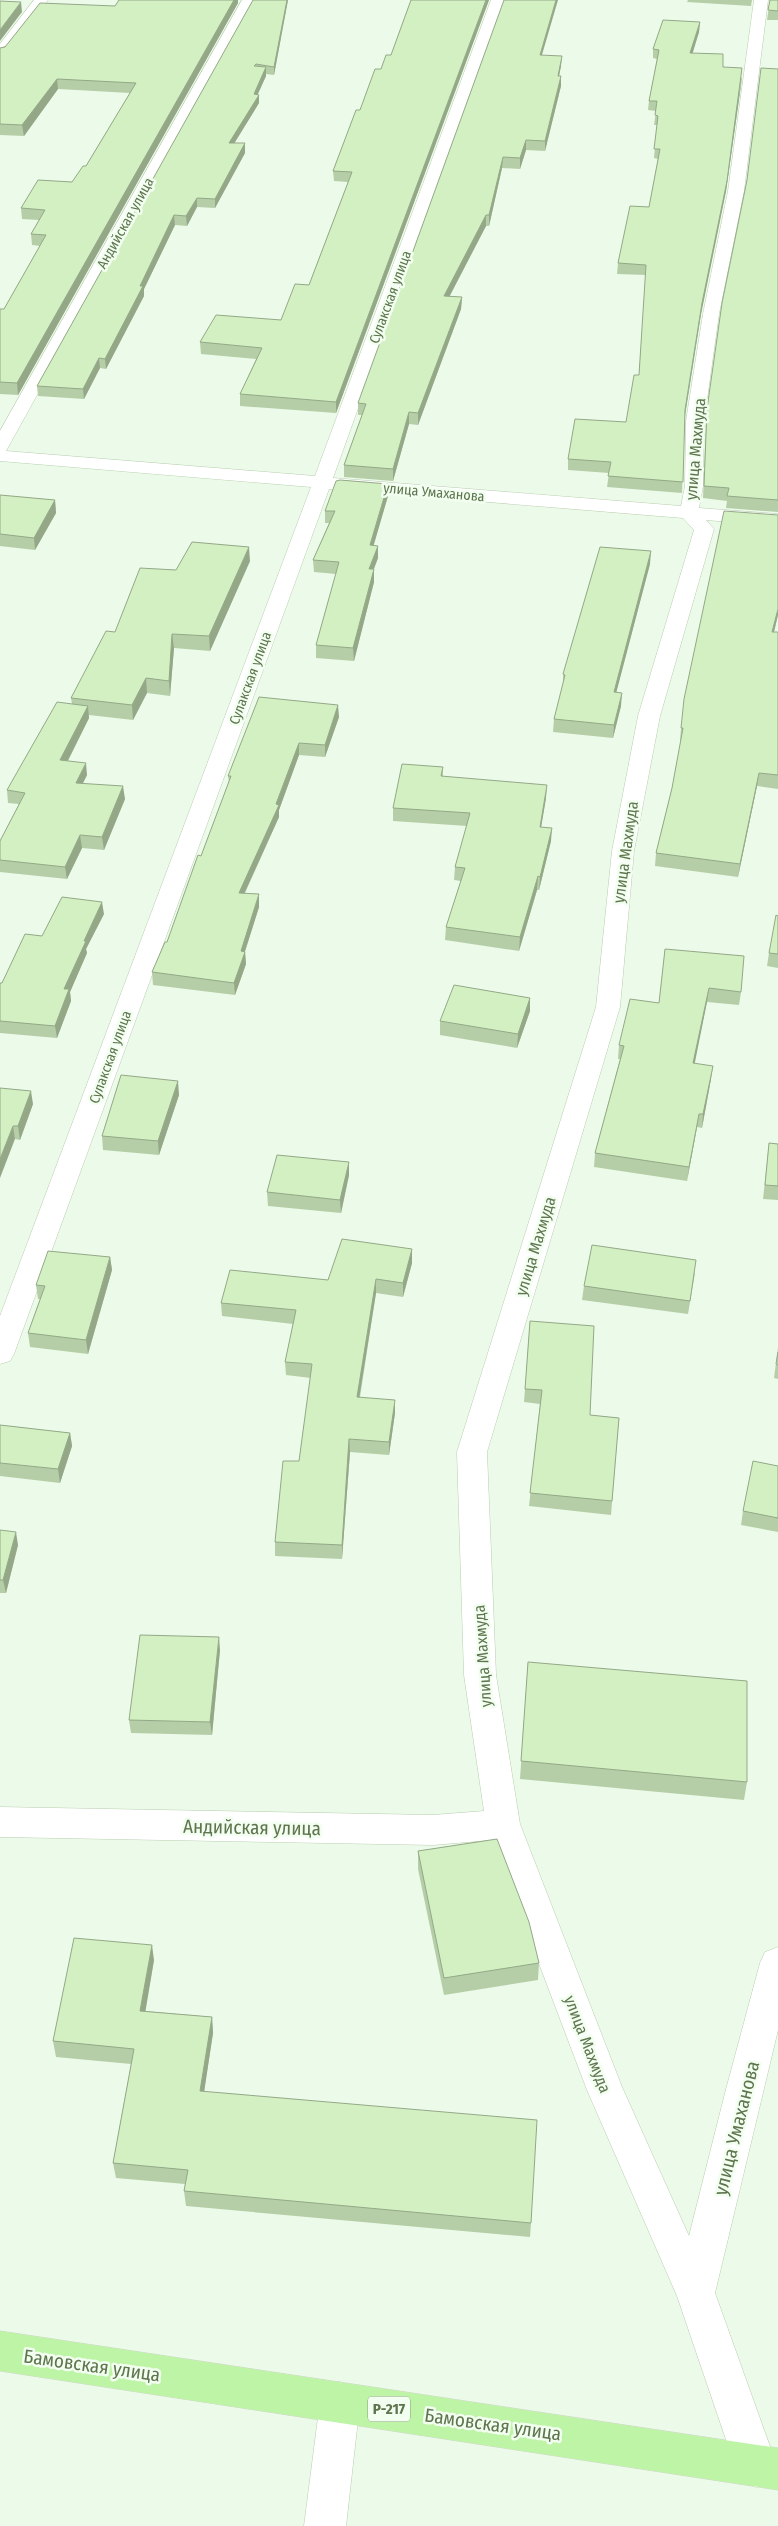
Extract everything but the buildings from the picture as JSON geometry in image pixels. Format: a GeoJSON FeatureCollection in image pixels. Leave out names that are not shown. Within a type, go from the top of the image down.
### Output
{"type":"FeatureCollection","features":[{"type":"Feature","properties":{"kind":"highway","name":"Бамовская улица"},"geometry":{"type":"LineString","coordinates":[[0,2351],[767,2467]]}},
{"type":"Feature","properties":{"kind":"street"},"geometry":{"type":"LineString","coordinates":[[0,53],[41,0]]}},
{"type":"Feature","properties":{"kind":"street","name":"Андийская улица"},"geometry":{"type":"LineString","coordinates":[[0,447],[249,0]]}},
{"type":"Feature","properties":{"kind":"street","name":"Сулакская улица"},"geometry":{"type":"LineString","coordinates":[[0,1354],[322,483],[498,0]]}},
{"type":"Feature","properties":{"kind":"street","name":"улица Махмуда"},"geometry":{"type":"LineString","coordinates":[[761,0],[736,191],[711,314],[695,421],[694,486],[689,513],[704,529],[649,716],[623,851],[608,1006],[472,1452],[480,1675],[504,1824],[606,2090],[695,2293],[767,2467]]}},
{"type":"Feature","properties":{"kind":"street","name":"улица Умаханова"},"geometry":{"type":"LineString","coordinates":[[0,456],[778,520]]}},
{"type":"Feature","properties":{"kind":"street","name":"Андийская улица"},"geometry":{"type":"LineString","coordinates":[[0,1822],[433,1830],[504,1824]]}},
{"type":"Feature","properties":{"kind":"street","name":"улица Умаханова"},"geometry":{"type":"LineString","coordinates":[[695,2293],[778,1963]]}},
{"type":"Feature","properties":{"kind":"street"},"geometry":{"type":"LineString","coordinates":[[325,2526],[340,2402]]}}]}
